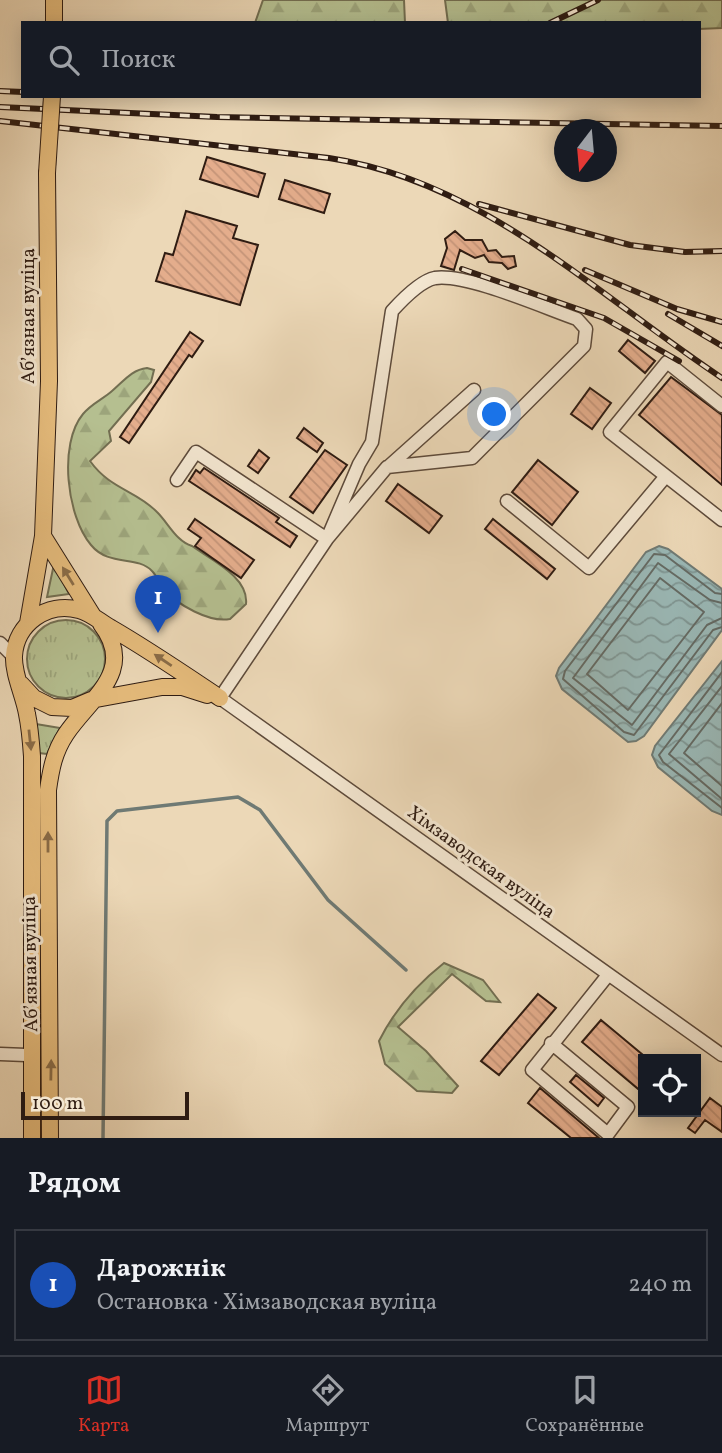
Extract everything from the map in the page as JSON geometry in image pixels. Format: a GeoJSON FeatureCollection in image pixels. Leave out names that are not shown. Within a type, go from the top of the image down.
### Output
{"type":"FeatureCollection","features":[{"type":"Feature","properties":{"kind":"main road"},"geometry":{"type":"LineString","coordinates":[[54,0],[54,21]]}},
{"type":"Feature","properties":{"kind":"main road","name":"Абʼязная вуліца"},"geometry":{"type":"LineString","coordinates":[[28,623],[43,536],[48,382],[47,173],[52,98]]}},
{"type":"Feature","properties":{"kind":"main road"},"geometry":{"type":"LineString","coordinates":[[43,536],[96,619],[109,634],[115,663],[107,684],[92,701]]}},
{"type":"Feature","properties":{"kind":"main road"},"geometry":{"type":"LineString","coordinates":[[66,608],[96,619],[220,698],[181,687],[162,687],[92,701],[72,708],[52,707],[33,698],[20,682],[14,657],[18,639],[28,623],[52,609],[66,608]]}},
{"type":"Feature","properties":{"kind":"main road","name":"Абʼязная вуліца"},"geometry":{"type":"LineString","coordinates":[[20,682],[32,756],[32,1138]]}},
{"type":"Feature","properties":{"kind":"main road","name":"Абʼязная вуліца"},"geometry":{"type":"LineString","coordinates":[[50,1138],[48,790],[53,757],[92,701]]}},
{"type":"Feature","properties":{"kind":"street"},"geometry":{"type":"LineString","coordinates":[[327,539],[359,464],[372,442],[392,310],[404,298],[434,278],[466,281],[577,319],[586,329],[584,346],[472,458],[387,467]]}},
{"type":"Feature","properties":{"kind":"street"},"geometry":{"type":"LineString","coordinates":[[722,407],[667,362],[610,432],[722,520]]}},
{"type":"Feature","properties":{"kind":"street"},"geometry":{"type":"LineString","coordinates":[[220,698],[327,539],[387,467],[474,390]]}},
{"type":"Feature","properties":{"kind":"street"},"geometry":{"type":"LineString","coordinates":[[177,480],[196,452],[327,539]]}},
{"type":"Feature","properties":{"kind":"street"},"geometry":{"type":"LineString","coordinates":[[507,501],[589,568],[666,476]]}},
{"type":"Feature","properties":{"kind":"street"},"geometry":{"type":"LineString","coordinates":[[0,643],[14,657]]}},
{"type":"Feature","properties":{"kind":"street","name":"Хімзаводская вуліца"},"geometry":{"type":"LineString","coordinates":[[220,698],[722,1055]]}},
{"type":"Feature","properties":{"kind":"street"},"geometry":{"type":"LineString","coordinates":[[551,1043],[628,1107],[608,1134],[531,1070],[551,1043],[608,975]]}},
{"type":"Feature","properties":{"kind":"street"},"geometry":{"type":"LineString","coordinates":[[0,1054],[26,1055]]}},
{"type":"Feature","properties":{"kind":"green space"},"geometry":{"type":"Polygon","coordinates":[[[263,0],[404,0],[405,21],[256,21],[263,0]]]}},
{"type":"Feature","properties":{"kind":"green space"},"geometry":{"type":"Polygon","coordinates":[[[445,0],[722,0],[722,28],[701,29],[701,21],[448,21],[445,0]]]}},
{"type":"Feature","properties":{"kind":"green space"},"geometry":{"type":"Polygon","coordinates":[[[147,368],[154,370],[151,382],[109,431],[111,441],[90,461],[106,478],[149,505],[186,544],[218,563],[235,577],[242,586],[246,604],[230,619],[222,620],[194,612],[170,595],[146,566],[114,559],[98,552],[83,533],[76,517],[71,499],[68,461],[75,427],[90,407],[132,374],[147,368]]]}},
{"type":"Feature","properties":{"kind":"green space"},"geometry":{"type":"Polygon","coordinates":[[[54,564],[69,594],[47,597],[54,564]]]}},
{"type":"Feature","properties":{"kind":"green space"},"geometry":{"type":"Polygon","coordinates":[[[66,620],[81,623],[93,632],[102,644],[105,659],[102,674],[93,686],[81,695],[66,698],[51,695],[39,686],[30,674],[27,659],[30,644],[39,632],[51,623],[66,620]]]}},
{"type":"Feature","properties":{"kind":"green space"},"geometry":{"type":"Polygon","coordinates":[[[36,724],[60,728],[47,754],[39,753],[36,724]]]}},
{"type":"Feature","properties":{"kind":"green space"},"geometry":{"type":"Polygon","coordinates":[[[42,779],[44,1138],[40,1138],[38,780],[42,779]]]}},
{"type":"Feature","properties":{"kind":"green space"},"geometry":{"type":"Polygon","coordinates":[[[444,963],[483,980],[500,1002],[486,1001],[452,974],[398,1027],[426,1051],[458,1086],[452,1093],[417,1091],[385,1064],[379,1041],[407,998],[444,963]]]}},
{"type":"Feature","properties":{"kind":"water"},"geometry":{"type":"Polygon","coordinates":[[[659,546],[668,549],[722,589],[722,630],[644,736],[628,742],[562,689],[556,676],[559,668],[646,552],[659,546]]]}},
{"type":"Feature","properties":{"kind":"water"},"geometry":{"type":"Polygon","coordinates":[[[722,661],[722,815],[712,811],[658,767],[652,755],[655,746],[722,661]]]}},
{"type":"Feature","properties":{"kind":"building"},"geometry":{"type":"Polygon","coordinates":[[[207,157],[265,174],[258,197],[200,179],[207,157]]]}},
{"type":"Feature","properties":{"kind":"building"},"geometry":{"type":"Polygon","coordinates":[[[285,180],[330,194],[324,213],[279,199],[285,180]]]}},
{"type":"Feature","properties":{"kind":"building"},"geometry":{"type":"Polygon","coordinates":[[[186,211],[237,226],[233,238],[258,245],[240,305],[156,281],[165,253],[173,255],[186,211]]]}},
{"type":"Feature","properties":{"kind":"building"},"geometry":{"type":"Polygon","coordinates":[[[455,231],[465,240],[482,240],[488,251],[496,250],[502,257],[514,256],[516,266],[508,269],[502,263],[489,262],[484,255],[475,258],[460,250],[454,270],[441,266],[447,248],[445,239],[455,231]]]}},
{"type":"Feature","properties":{"kind":"building"},"geometry":{"type":"Polygon","coordinates":[[[190,332],[203,341],[192,357],[189,355],[129,443],[120,437],[190,332]]]}},
{"type":"Feature","properties":{"kind":"building"},"geometry":{"type":"Polygon","coordinates":[[[628,340],[655,361],[645,373],[619,351],[628,340]]]}},
{"type":"Feature","properties":{"kind":"building"},"geometry":{"type":"Polygon","coordinates":[[[671,377],[722,415],[722,485],[639,415],[671,377]]]}},
{"type":"Feature","properties":{"kind":"building"},"geometry":{"type":"Polygon","coordinates":[[[590,388],[611,403],[592,429],[571,414],[590,388]]]}},
{"type":"Feature","properties":{"kind":"building"},"geometry":{"type":"Polygon","coordinates":[[[304,428],[323,443],[317,452],[297,438],[304,428]]]}},
{"type":"Feature","properties":{"kind":"building"},"geometry":{"type":"Polygon","coordinates":[[[259,450],[269,458],[258,473],[248,466],[259,450]]]}},
{"type":"Feature","properties":{"kind":"building"},"geometry":{"type":"Polygon","coordinates":[[[325,450],[347,465],[313,513],[290,497],[325,450]]]}},
{"type":"Feature","properties":{"kind":"building"},"geometry":{"type":"Polygon","coordinates":[[[538,460],[578,492],[552,525],[512,492],[538,460]]]}},
{"type":"Feature","properties":{"kind":"building"},"geometry":{"type":"Polygon","coordinates":[[[204,468],[279,518],[276,522],[297,536],[290,547],[189,481],[196,470],[200,473],[204,468]]]}},
{"type":"Feature","properties":{"kind":"building"},"geometry":{"type":"Polygon","coordinates":[[[398,484],[442,516],[429,533],[386,501],[398,484]]]}},
{"type":"Feature","properties":{"kind":"building"},"geometry":{"type":"Polygon","coordinates":[[[195,519],[254,560],[241,578],[195,546],[201,538],[188,529],[195,519]]]}},
{"type":"Feature","properties":{"kind":"building"},"geometry":{"type":"Polygon","coordinates":[[[493,519],[555,569],[547,579],[485,529],[493,519]]]}},
{"type":"Feature","properties":{"kind":"building"},"geometry":{"type":"Polygon","coordinates":[[[538,994],[556,1008],[499,1075],[481,1061],[538,994]]]}},
{"type":"Feature","properties":{"kind":"building"},"geometry":{"type":"Polygon","coordinates":[[[601,1020],[642,1054],[638,1054],[638,1089],[582,1042],[601,1020]]]}},
{"type":"Feature","properties":{"kind":"building"},"geometry":{"type":"Polygon","coordinates":[[[576,1075],[604,1098],[598,1106],[570,1082],[576,1075]]]}},
{"type":"Feature","properties":{"kind":"building"},"geometry":{"type":"Polygon","coordinates":[[[540,1088],[599,1138],[571,1138],[528,1103],[540,1088]]]}},
{"type":"Feature","properties":{"kind":"building"},"geometry":{"type":"Polygon","coordinates":[[[710,1098],[722,1107],[722,1132],[705,1120],[695,1133],[688,1128],[696,1117],[701,1117],[701,1110],[710,1098]]]}},
{"type":"Feature","properties":{"kind":"waterway"},"geometry":{"type":"LineString","coordinates":[[103,1138],[107,821],[117,811],[238,797],[260,810],[328,900],[406,970]]}},
{"type":"Feature","properties":{"kind":"railway"},"geometry":{"type":"LineString","coordinates":[[554,21],[598,0]]}},
{"type":"Feature","properties":{"kind":"railway"},"geometry":{"type":"LineString","coordinates":[[0,91],[21,92]]}},
{"type":"Feature","properties":{"kind":"railway"},"geometry":{"type":"LineString","coordinates":[[0,107],[217,117],[722,126]]}},
{"type":"Feature","properties":{"kind":"railway"},"geometry":{"type":"LineString","coordinates":[[0,121],[329,158],[385,171],[438,190],[488,216],[583,278],[722,378]]}},
{"type":"Feature","properties":{"kind":"railway"},"geometry":{"type":"LineString","coordinates":[[479,204],[630,245],[685,252],[722,251]]}},
{"type":"Feature","properties":{"kind":"railway"},"geometry":{"type":"LineString","coordinates":[[462,269],[604,318],[679,361]]}},
{"type":"Feature","properties":{"kind":"railway"},"geometry":{"type":"LineString","coordinates":[[585,270],[677,309],[722,322]]}},
{"type":"Feature","properties":{"kind":"railway"},"geometry":{"type":"LineString","coordinates":[[668,314],[722,346]]}},
{"type":"Feature","properties":{"kind":"place","name":"Дарожнік"},"geometry":{"type":"Point","coordinates":[158,633]}}]}
